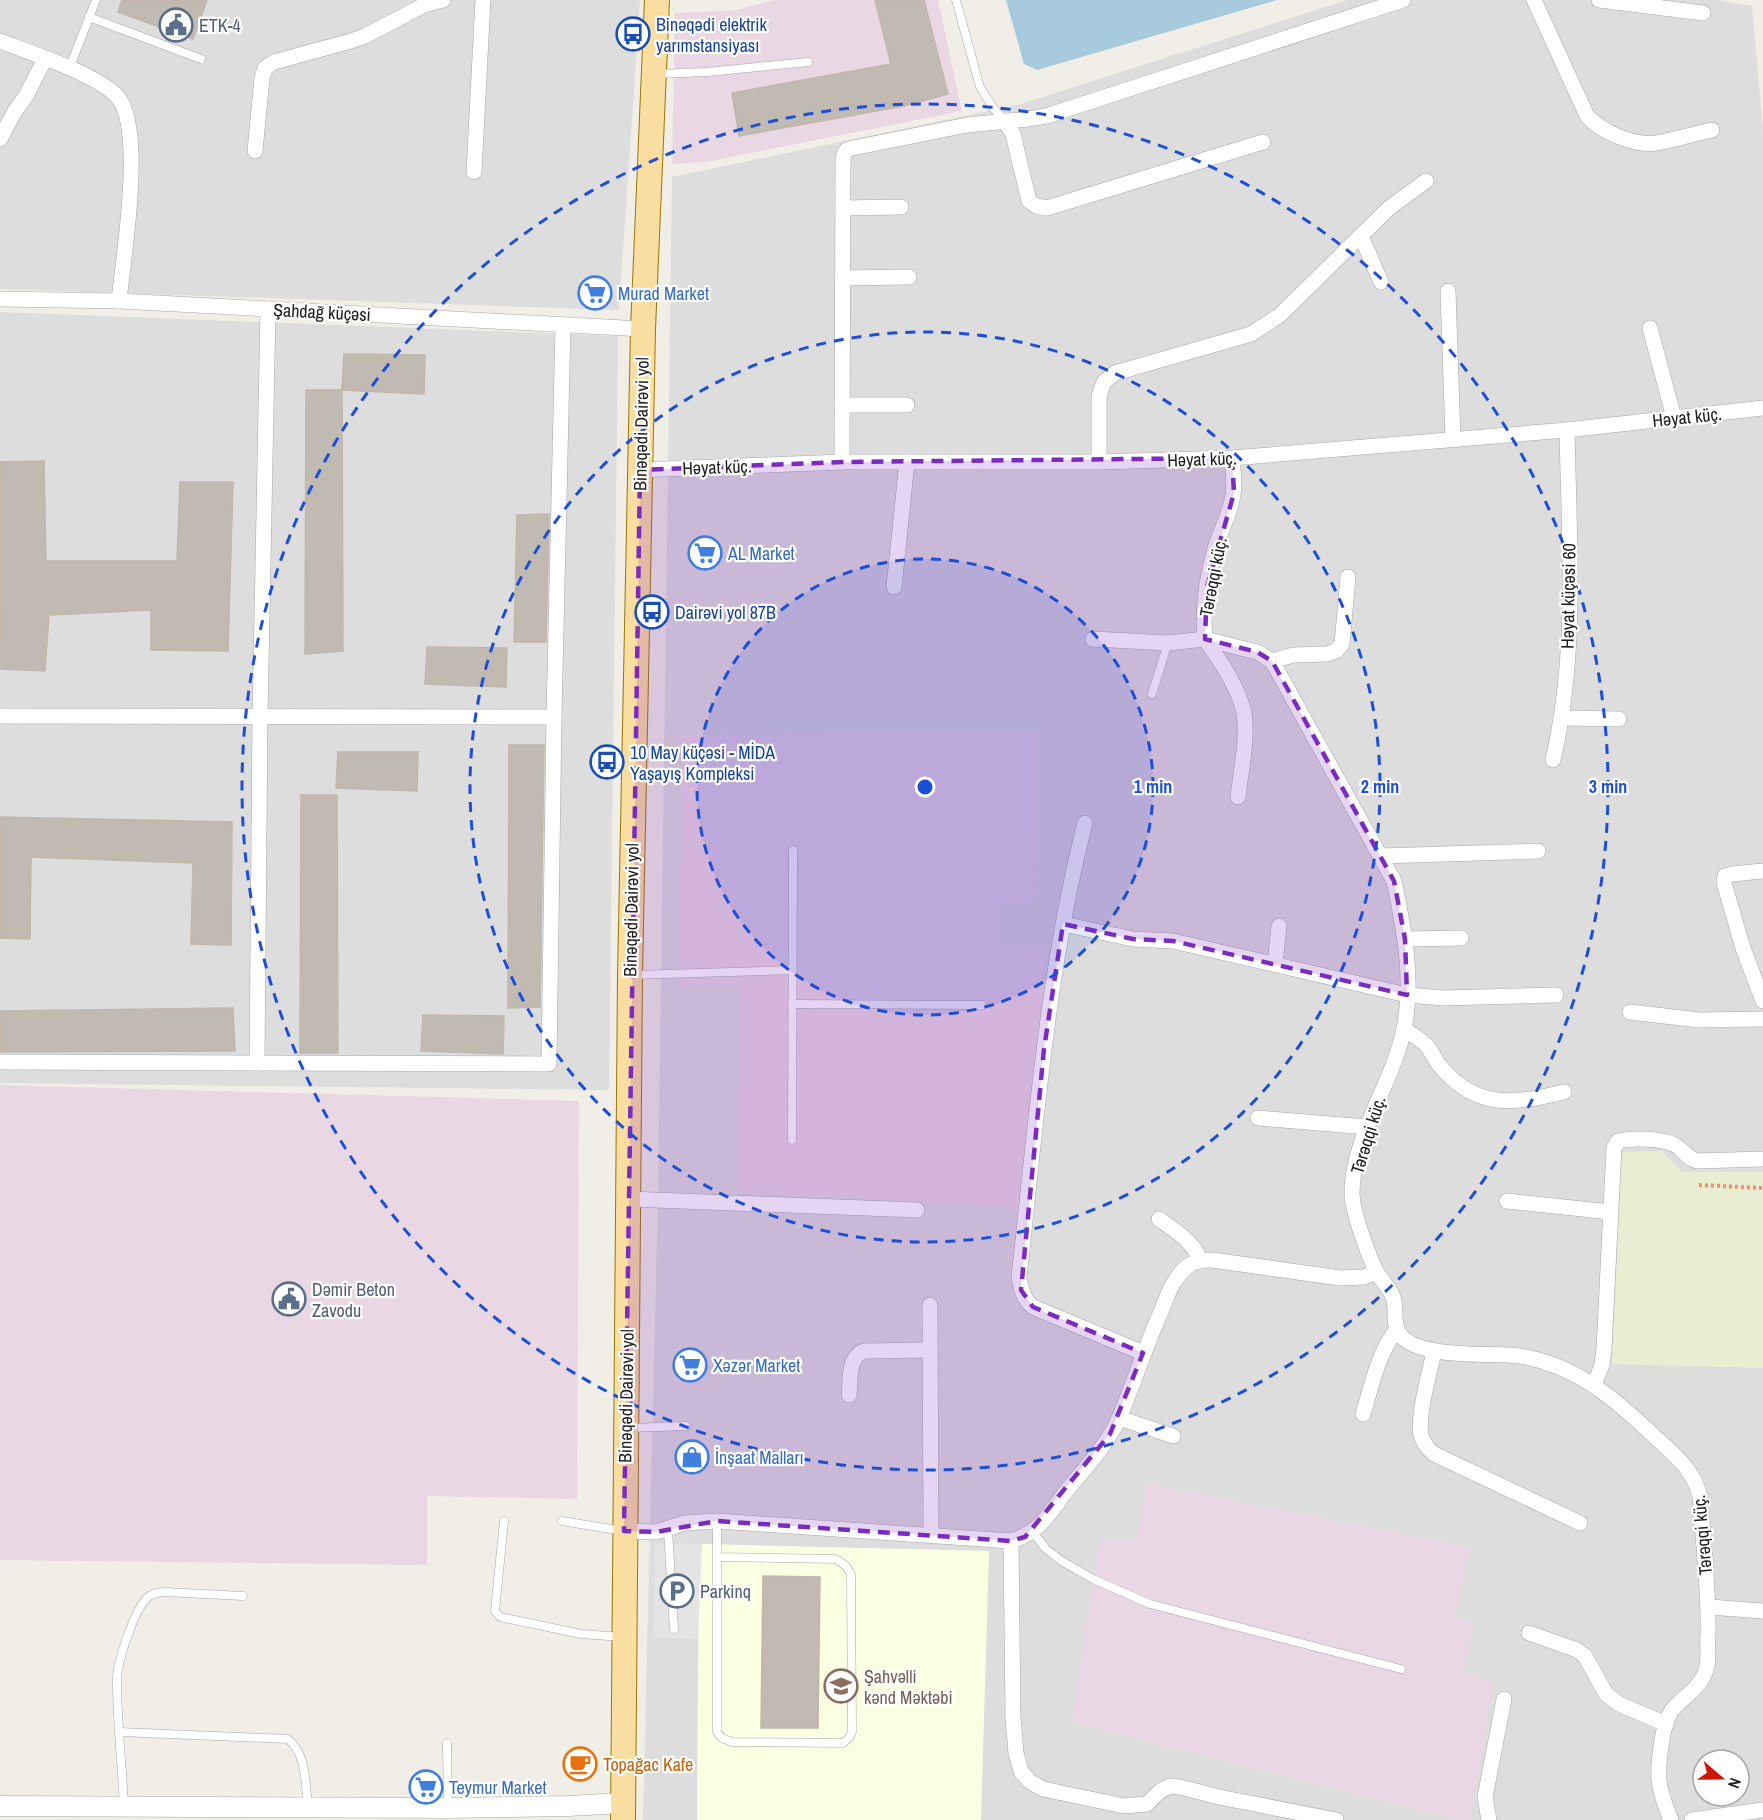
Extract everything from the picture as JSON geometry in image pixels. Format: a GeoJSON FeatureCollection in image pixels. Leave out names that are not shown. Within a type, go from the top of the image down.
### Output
{"type":"FeatureCollection","features":[{"type":"Feature","properties":{"kind":"main road","name":"Binəqədi Dairəvi yol"},"geometry":{"type":"LineString","coordinates":[[623,1811],[630,975],[643,329],[657,0]]}},
{"type":"Feature","properties":{"kind":"street"},"geometry":{"type":"LineString","coordinates":[[255,151],[265,68],[274,62],[365,36],[424,5],[443,0]]}},
{"type":"Feature","properties":{"kind":"street"},"geometry":{"type":"LineString","coordinates":[[474,172],[483,0]]}},
{"type":"Feature","properties":{"kind":"street"},"geometry":{"type":"LineString","coordinates":[[842,462],[843,158],[848,148],[967,124],[1046,116],[1403,0]]}},
{"type":"Feature","properties":{"kind":"street"},"geometry":{"type":"LineString","coordinates":[[1534,0],[1587,116],[1606,132],[1648,143],[1712,129]]}},
{"type":"Feature","properties":{"kind":"street"},"geometry":{"type":"LineString","coordinates":[[1599,0],[1703,13]]}},
{"type":"Feature","properties":{"kind":"street"},"geometry":{"type":"LineString","coordinates":[[0,42],[98,82],[117,96],[124,112],[131,141],[133,170],[119,301]]}},
{"type":"Feature","properties":{"kind":"street"},"geometry":{"type":"LineString","coordinates":[[0,139],[45,59]]}},
{"type":"Feature","properties":{"kind":"street"},"geometry":{"type":"LineString","coordinates":[[1005,121],[1013,134],[1029,201],[1036,206],[1047,208],[1263,142]]}},
{"type":"Feature","properties":{"kind":"street"},"geometry":{"type":"LineString","coordinates":[[1099,462],[1099,396],[1104,382],[1115,373],[1251,334],[1280,315],[1389,208],[1426,181]]}},
{"type":"Feature","properties":{"kind":"street"},"geometry":{"type":"LineString","coordinates":[[843,208],[902,207]]}},
{"type":"Feature","properties":{"kind":"street"},"geometry":{"type":"LineString","coordinates":[[1361,236],[1381,282]]}},
{"type":"Feature","properties":{"kind":"street"},"geometry":{"type":"LineString","coordinates":[[843,278],[909,277]]}},
{"type":"Feature","properties":{"kind":"street"},"geometry":{"type":"LineString","coordinates":[[1448,291],[1453,440]]}},
{"type":"Feature","properties":{"kind":"street","name":"Şahdağ küçəsi"},"geometry":{"type":"LineString","coordinates":[[0,299],[119,301],[643,329]]}},
{"type":"Feature","properties":{"kind":"street"},"geometry":{"type":"LineString","coordinates":[[257,1063],[260,716],[268,309]]}},
{"type":"Feature","properties":{"kind":"street"},"geometry":{"type":"LineString","coordinates":[[0,1062],[549,1064],[563,325]]}},
{"type":"Feature","properties":{"kind":"street"},"geometry":{"type":"LineString","coordinates":[[1650,328],[1674,418]]}},
{"type":"Feature","properties":{"kind":"street"},"geometry":{"type":"LineString","coordinates":[[842,405],[907,405]]}},
{"type":"Feature","properties":{"kind":"street","name":"Həyat küç."},"geometry":{"type":"LineString","coordinates":[[640,470],[842,462],[1099,462],[1232,458],[1567,430],[1763,408]]}},
{"type":"Feature","properties":{"kind":"street","name":"Həyat küçəsi 60"},"geometry":{"type":"LineString","coordinates":[[1553,760],[1563,718],[1567,671],[1570,589],[1567,430]]}},
{"type":"Feature","properties":{"kind":"street","name":"Tərəqqi küç."},"geometry":{"type":"LineString","coordinates":[[1232,458],[1234,493],[1229,514],[1216,547],[1209,577],[1203,620],[1205,639],[1257,652],[1272,661],[1394,881],[1405,939],[1407,995],[1404,1029],[1367,1127],[1356,1165],[1352,1193],[1356,1214],[1377,1272],[1394,1300],[1397,1329],[1406,1340],[1434,1351],[1519,1356],[1539,1360],[1594,1384],[1618,1402],[1683,1463],[1697,1483],[1700,1496],[1708,1607],[1707,1666],[1694,1690],[1671,1710],[1666,1724],[1660,1755],[1659,1782],[1663,1801],[1671,1820]]}},
{"type":"Feature","properties":{"kind":"street"},"geometry":{"type":"LineString","coordinates":[[894,587],[907,462]]}},
{"type":"Feature","properties":{"kind":"street"},"geometry":{"type":"LineString","coordinates":[[1272,661],[1293,655],[1327,654],[1336,651],[1341,644],[1348,577]]}},
{"type":"Feature","properties":{"kind":"street"},"geometry":{"type":"LineString","coordinates":[[1093,639],[1168,643],[1205,639],[1222,664],[1244,712],[1245,733],[1238,797]]}},
{"type":"Feature","properties":{"kind":"street"},"geometry":{"type":"LineString","coordinates":[[0,716],[554,717]]}},
{"type":"Feature","properties":{"kind":"street"},"geometry":{"type":"LineString","coordinates":[[1563,718],[1619,719]]}},
{"type":"Feature","properties":{"kind":"street"},"geometry":{"type":"LineString","coordinates":[[1085,823],[1063,924],[1043,1060],[1020,1277],[1021,1290],[1026,1302],[1033,1307],[1143,1353]]}},
{"type":"Feature","properties":{"kind":"street"},"geometry":{"type":"LineString","coordinates":[[1381,856],[1538,851]]}},
{"type":"Feature","properties":{"kind":"street"},"geometry":{"type":"LineString","coordinates":[[1763,871],[1725,876],[1724,883],[1743,948],[1763,1001]]}},
{"type":"Feature","properties":{"kind":"street"},"geometry":{"type":"LineString","coordinates":[[1063,924],[1133,939],[1173,941],[1407,995],[1444,998],[1556,995]]}},
{"type":"Feature","properties":{"kind":"street"},"geometry":{"type":"LineString","coordinates":[[1275,964],[1279,926]]}},
{"type":"Feature","properties":{"kind":"street"},"geometry":{"type":"LineString","coordinates":[[1405,939],[1461,938]]}},
{"type":"Feature","properties":{"kind":"street"},"geometry":{"type":"LineString","coordinates":[[1630,1012],[1700,1020],[1763,1019]]}},
{"type":"Feature","properties":{"kind":"street"},"geometry":{"type":"LineString","coordinates":[[1404,1029],[1426,1044],[1440,1066],[1461,1086],[1486,1099],[1527,1101],[1564,1092]]}},
{"type":"Feature","properties":{"kind":"street"},"geometry":{"type":"LineString","coordinates":[[1258,1118],[1367,1127]]}},
{"type":"Feature","properties":{"kind":"street"},"geometry":{"type":"LineString","coordinates":[[1594,1384],[1602,1365],[1604,1349],[1614,1148],[1618,1141],[1627,1139],[1666,1142],[1677,1146],[1688,1158],[1697,1161],[1763,1159]]}},
{"type":"Feature","properties":{"kind":"street"},"geometry":{"type":"LineString","coordinates":[[629,1199],[917,1210]]}},
{"type":"Feature","properties":{"kind":"street"},"geometry":{"type":"LineString","coordinates":[[1507,1201],[1610,1212]]}},
{"type":"Feature","properties":{"kind":"street"},"geometry":{"type":"LineString","coordinates":[[1159,1219],[1186,1238],[1200,1259]]}},
{"type":"Feature","properties":{"kind":"street"},"geometry":{"type":"LineString","coordinates":[[624,1531],[656,1532],[685,1523],[717,1521],[1011,1540],[1025,1537],[1033,1532],[1110,1434],[1119,1418],[1143,1353],[1174,1281],[1189,1264],[1200,1259],[1340,1278],[1364,1277],[1377,1272]]}},
{"type":"Feature","properties":{"kind":"street"},"geometry":{"type":"LineString","coordinates":[[930,1305],[931,1534]]}},
{"type":"Feature","properties":{"kind":"street"},"geometry":{"type":"LineString","coordinates":[[1363,1414],[1381,1356],[1388,1340],[1397,1329]]}},
{"type":"Feature","properties":{"kind":"street"},"geometry":{"type":"LineString","coordinates":[[849,1395],[853,1360],[856,1354],[864,1351],[930,1350]]}},
{"type":"Feature","properties":{"kind":"street"},"geometry":{"type":"LineString","coordinates":[[1434,1351],[1420,1425],[1426,1447],[1434,1454],[1581,1523]]}},
{"type":"Feature","properties":{"kind":"street"},"geometry":{"type":"LineString","coordinates":[[1119,1418],[1173,1436]]}},
{"type":"Feature","properties":{"kind":"street"},"geometry":{"type":"LineString","coordinates":[[1011,1540],[1013,1718],[1016,1753],[1021,1771],[1029,1781],[1043,1789],[1124,1806],[1147,1804],[1160,1791],[1170,1786],[1180,1787],[1336,1820]]}},
{"type":"Feature","properties":{"kind":"street"},"geometry":{"type":"LineString","coordinates":[[1708,1607],[1763,1611]]}},
{"type":"Feature","properties":{"kind":"street"},"geometry":{"type":"LineString","coordinates":[[1529,1633],[1577,1650],[1585,1656],[1606,1694],[1619,1704],[1666,1724]]}},
{"type":"Feature","properties":{"kind":"street"},"geometry":{"type":"LineString","coordinates":[[1489,1820],[1485,1797],[1504,1699]]}},
{"type":"Feature","properties":{"kind":"street"},"geometry":{"type":"LineString","coordinates":[[0,1806],[623,1811]]}},
{"type":"Feature","properties":{"kind":"street"},"geometry":{"type":"LineString","coordinates":[[1692,1820],[1763,1810]]}},
{"type":"Feature","properties":{"kind":"lane"},"geometry":{"type":"LineString","coordinates":[[69,69],[96,0]]}},
{"type":"Feature","properties":{"kind":"lane"},"geometry":{"type":"LineString","coordinates":[[956,0],[980,87],[994,110],[1005,121]]}},
{"type":"Feature","properties":{"kind":"lane"},"geometry":{"type":"LineString","coordinates":[[89,17],[201,59]]}},
{"type":"Feature","properties":{"kind":"lane"},"geometry":{"type":"LineString","coordinates":[[653,74],[707,72],[808,62]]}},
{"type":"Feature","properties":{"kind":"lane"},"geometry":{"type":"LineString","coordinates":[[1152,694],[1168,643]]}},
{"type":"Feature","properties":{"kind":"lane"},"geometry":{"type":"LineString","coordinates":[[792,1140],[793,850]]}},
{"type":"Feature","properties":{"kind":"lane"},"geometry":{"type":"LineString","coordinates":[[630,975],[793,970]]}},
{"type":"Feature","properties":{"kind":"lane"},"geometry":{"type":"LineString","coordinates":[[792,1004],[982,1005]]}},
{"type":"Feature","properties":{"kind":"lane"},"geometry":{"type":"LineString","coordinates":[[626,1428],[686,1426]]}},
{"type":"Feature","properties":{"kind":"lane"},"geometry":{"type":"LineString","coordinates":[[504,1521],[495,1611],[500,1617],[580,1634],[624,1638]]}},
{"type":"Feature","properties":{"kind":"lane"},"geometry":{"type":"LineString","coordinates":[[562,1521],[624,1531]]}},
{"type":"Feature","properties":{"kind":"lane"},"geometry":{"type":"LineString","coordinates":[[717,1521],[717,1732],[722,1738],[732,1742],[843,1743],[852,1732],[851,1574],[846,1566],[836,1559],[718,1557]]}},
{"type":"Feature","properties":{"kind":"lane"},"geometry":{"type":"LineString","coordinates":[[668,1530],[674,1629]]}},
{"type":"Feature","properties":{"kind":"lane"},"geometry":{"type":"LineString","coordinates":[[1033,1532],[1045,1548],[1060,1560],[1093,1579],[1150,1604],[1401,1669]]}},
{"type":"Feature","properties":{"kind":"lane"},"geometry":{"type":"LineString","coordinates":[[124,1808],[117,1678],[131,1629],[147,1597],[153,1593],[164,1592],[243,1596]]}},
{"type":"Feature","properties":{"kind":"lane"},"geometry":{"type":"LineString","coordinates":[[120,1732],[288,1739],[297,1746],[302,1758],[308,1807]]}},
{"type":"Feature","properties":{"kind":"lane"},"geometry":{"type":"LineString","coordinates":[[447,1743],[448,1808]]}},
{"type":"Feature","properties":{"kind":"path"},"geometry":{"type":"LineString","coordinates":[[1700,1185],[1763,1188]]}},
{"type":"Feature","properties":{"kind":"highlighted area"},"geometry":{"type":"Polygon","coordinates":[[[1232,458],[1234,493],[1207,587],[1205,639],[1257,652],[1272,661],[1394,881],[1405,939],[1407,995],[1173,941],[1133,939],[1063,924],[1044,1049],[1021,1290],[1033,1307],[1143,1353],[1110,1434],[1025,1537],[1011,1541],[717,1521],[656,1532],[624,1531],[640,470],[842,462],[1232,458]]]}},
{"type":"Feature","properties":{"kind":"shaded area"},"geometry":{"type":"Polygon","coordinates":[[[0,0],[640,0],[619,310],[0,289],[0,0]]]}},
{"type":"Feature","properties":{"kind":"shaded area"},"geometry":{"type":"Polygon","coordinates":[[[774,0],[938,0],[962,111],[705,162],[672,164],[675,13],[736,10],[774,0]]]}},
{"type":"Feature","properties":{"kind":"shaded area"},"geometry":{"type":"Polygon","coordinates":[[[1348,0],[1716,0],[1752,6],[1763,130],[1763,1820],[643,1820],[658,1192],[672,177],[1017,105],[1348,0]]]}},
{"type":"Feature","properties":{"kind":"shaded area"},"geometry":{"type":"Polygon","coordinates":[[[0,312],[618,336],[609,1090],[0,1083],[0,312]]]}},
{"type":"Feature","properties":{"kind":"shaded area"},"geometry":{"type":"Polygon","coordinates":[[[1037,733],[1033,903],[999,906],[1000,944],[1047,945],[1019,1207],[737,1192],[740,985],[679,986],[682,735],[1037,733]]]}},
{"type":"Feature","properties":{"kind":"shaded area","name":"Dəmir Beton Zavodu"},"geometry":{"type":"Polygon","coordinates":[[[0,1085],[579,1101],[577,1499],[427,1496],[427,1565],[0,1560],[0,1085]]]}},
{"type":"Feature","properties":{"kind":"shaded area"},"geometry":{"type":"Polygon","coordinates":[[[1662,1151],[1682,1172],[1763,1172],[1763,1368],[1612,1364],[1622,1152],[1662,1151]]]}},
{"type":"Feature","properties":{"kind":"shaded area"},"geometry":{"type":"Polygon","coordinates":[[[1147,1484],[1471,1548],[1454,1618],[1475,1624],[1463,1674],[1494,1682],[1470,1820],[1460,1820],[1072,1722],[1101,1538],[1136,1542],[1147,1484]]]}},
{"type":"Feature","properties":{"kind":"shaded area","name":"Parkinq"},"geometry":{"type":"Polygon","coordinates":[[[702,1543],[698,1639],[653,1638],[655,1544],[702,1543]]]}},
{"type":"Feature","properties":{"kind":"shaded area","name":"Şahvəlli kənd Məktəbi"},"geometry":{"type":"Polygon","coordinates":[[[699,1544],[989,1551],[981,1820],[697,1820],[699,1544]]]}},
{"type":"Feature","properties":{"kind":"water"},"geometry":{"type":"Polygon","coordinates":[[[1006,0],[1277,0],[1037,70],[1024,64],[1006,0]]]}},
{"type":"Feature","properties":{"kind":"building","name":"ETK-4"},"geometry":{"type":"Polygon","coordinates":[[[122,0],[207,0],[193,39],[118,12],[122,0]]]}},
{"type":"Feature","properties":{"kind":"building"},"geometry":{"type":"Polygon","coordinates":[[[875,0],[924,0],[948,94],[904,106],[739,136],[732,93],[891,64],[875,0]]]}},
{"type":"Feature","properties":{"kind":"building"},"geometry":{"type":"Polygon","coordinates":[[[344,354],[425,355],[424,394],[342,390],[344,354]]]}},
{"type":"Feature","properties":{"kind":"building"},"geometry":{"type":"Polygon","coordinates":[[[306,390],[342,390],[343,651],[305,654],[306,390]]]}},
{"type":"Feature","properties":{"kind":"building"},"geometry":{"type":"Polygon","coordinates":[[[44,461],[46,561],[177,561],[180,482],[233,482],[228,651],[151,650],[151,610],[49,615],[45,671],[1,669],[0,462],[44,461]]]}},
{"type":"Feature","properties":{"kind":"building"},"geometry":{"type":"Polygon","coordinates":[[[549,514],[546,642],[514,642],[517,515],[549,514]]]}},
{"type":"Feature","properties":{"kind":"building"},"geometry":{"type":"Polygon","coordinates":[[[427,647],[507,648],[506,687],[425,684],[427,647]]]}},
{"type":"Feature","properties":{"kind":"building"},"geometry":{"type":"Polygon","coordinates":[[[509,745],[544,745],[540,1007],[508,1008],[509,745]]]}},
{"type":"Feature","properties":{"kind":"building"},"geometry":{"type":"Polygon","coordinates":[[[338,752],[418,752],[417,791],[336,788],[338,752]]]}},
{"type":"Feature","properties":{"kind":"building"},"geometry":{"type":"Polygon","coordinates":[[[301,795],[337,795],[338,1053],[300,1053],[301,795]]]}},
{"type":"Feature","properties":{"kind":"building"},"geometry":{"type":"Polygon","coordinates":[[[0,817],[232,822],[231,945],[191,944],[193,863],[31,857],[30,939],[0,938],[0,817]]]}},
{"type":"Feature","properties":{"kind":"building"},"geometry":{"type":"Polygon","coordinates":[[[233,1008],[235,1051],[0,1052],[0,1011],[233,1008]]]}},
{"type":"Feature","properties":{"kind":"building"},"geometry":{"type":"Polygon","coordinates":[[[423,1015],[504,1016],[503,1054],[421,1051],[423,1015]]]}},
{"type":"Feature","properties":{"kind":"building"},"geometry":{"type":"Polygon","coordinates":[[[763,1576],[820,1577],[818,1728],[761,1728],[763,1576]]]}},
{"type":"Feature","properties":{"kind":"place","name":"ETK-4"},"geometry":{"type":"Point","coordinates":[176,25]}},
{"type":"Feature","properties":{"kind":"place","name":"Binəqədi elektrik yarımstansiyası"},"geometry":{"type":"Point","coordinates":[633,34]}},
{"type":"Feature","properties":{"kind":"place","name":"Murad Market"},"geometry":{"type":"Point","coordinates":[595,293]}},
{"type":"Feature","properties":{"kind":"place","name":"AL Market"},"geometry":{"type":"Point","coordinates":[705,553]}},
{"type":"Feature","properties":{"kind":"place","name":"Dairəvi yol 87B"},"geometry":{"type":"Point","coordinates":[652,612]}},
{"type":"Feature","properties":{"kind":"place","name":"10 May küçəsi - MİDA Yaşayış Kompleksi"},"geometry":{"type":"Point","coordinates":[607,762]}},
{"type":"Feature","properties":{"kind":"place","name":"Dəmir Beton Zavodu"},"geometry":{"type":"Point","coordinates":[289,1299]}},
{"type":"Feature","properties":{"kind":"place","name":"Xəzər Market"},"geometry":{"type":"Point","coordinates":[690,1365]}},
{"type":"Feature","properties":{"kind":"place","name":"İnşaat Malları"},"geometry":{"type":"Point","coordinates":[692,1457]}},
{"type":"Feature","properties":{"kind":"place","name":"Parkinq"},"geometry":{"type":"Point","coordinates":[677,1591]}},
{"type":"Feature","properties":{"kind":"place","name":"Şahvəlli kənd Məktəbi"},"geometry":{"type":"Point","coordinates":[841,1686]}},
{"type":"Feature","properties":{"kind":"place","name":"Topağac Kafe"},"geometry":{"type":"Point","coordinates":[580,1764]}},
{"type":"Feature","properties":{"kind":"place","name":"Teymur Market"},"geometry":{"type":"Point","coordinates":[426,1787]}}]}
